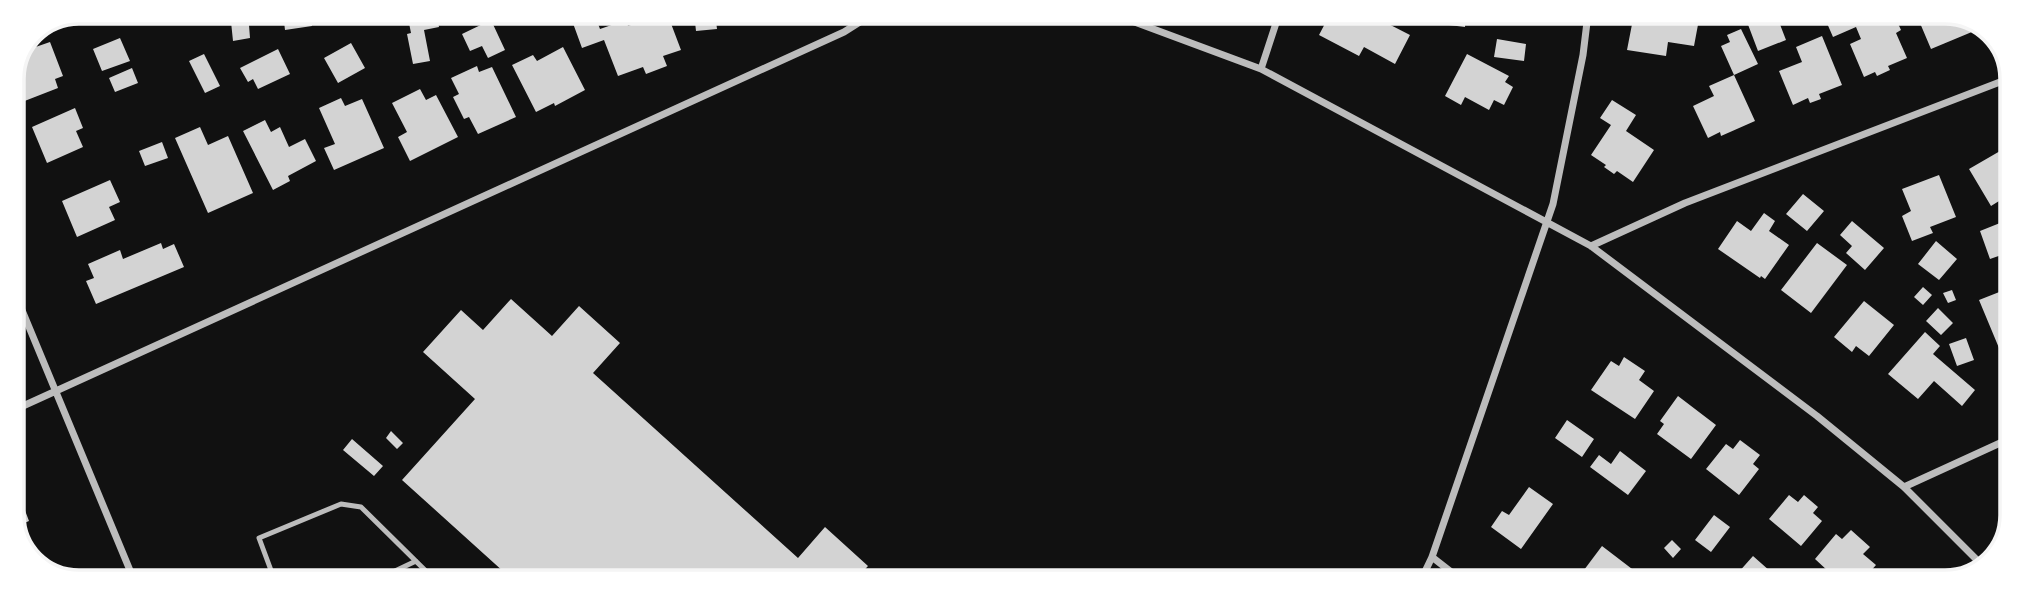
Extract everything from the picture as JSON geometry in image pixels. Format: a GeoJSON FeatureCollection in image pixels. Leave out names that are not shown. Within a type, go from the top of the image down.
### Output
{"type":"FeatureCollection","features":[{"type":"Feature","properties":{"kind":"street"},"geometry":{"type":"LineString","coordinates":[[25,406],[832,38],[856,24]]}},
{"type":"Feature","properties":{"kind":"street"},"geometry":{"type":"LineString","coordinates":[[1142,24],[1261,69],[1591,246],[1816,416],[1904,487],[1977,560]]}},
{"type":"Feature","properties":{"kind":"street"},"geometry":{"type":"LineString","coordinates":[[1261,69],[1276,24]]}},
{"type":"Feature","properties":{"kind":"street"},"geometry":{"type":"LineString","coordinates":[[1426,570],[1547,224],[1583,55],[1587,24]]}},
{"type":"Feature","properties":{"kind":"street"},"geometry":{"type":"LineString","coordinates":[[1591,246],[1685,203],[2000,82]]}},
{"type":"Feature","properties":{"kind":"street"},"geometry":{"type":"LineString","coordinates":[[25,315],[130,570]]}},
{"type":"Feature","properties":{"kind":"street"},"geometry":{"type":"LineString","coordinates":[[1904,487],[2000,443]]}},
{"type":"Feature","properties":{"kind":"street"},"geometry":{"type":"LineString","coordinates":[[1432,557],[1449,570]]}},
{"type":"Feature","properties":{"kind":"lane"},"geometry":{"type":"LineString","coordinates":[[271,570],[259,538],[341,504],[360,507],[425,570]]}},
{"type":"Feature","properties":{"kind":"lane"},"geometry":{"type":"LineString","coordinates":[[397,570],[416,561]]}},
{"type":"Feature","properties":{"kind":"building"},"geometry":{"type":"Polygon","coordinates":[[[231,24],[249,24],[250,38],[233,41],[231,24]]]}},
{"type":"Feature","properties":{"kind":"building"},"geometry":{"type":"Polygon","coordinates":[[[284,24],[312,24],[312,26],[285,30],[284,24]]]}},
{"type":"Feature","properties":{"kind":"building"},"geometry":{"type":"Polygon","coordinates":[[[409,24],[438,24],[439,27],[424,30],[430,61],[413,64],[407,34],[411,33],[409,24]]]}},
{"type":"Feature","properties":{"kind":"building"},"geometry":{"type":"Polygon","coordinates":[[[483,24],[493,24],[505,50],[488,58],[482,46],[470,51],[462,34],[483,24]]]}},
{"type":"Feature","properties":{"kind":"building"},"geometry":{"type":"Polygon","coordinates":[[[573,24],[598,24],[600,29],[614,24],[671,24],[681,50],[663,56],[667,66],[646,74],[643,67],[618,76],[604,40],[582,48],[573,24]]]}},
{"type":"Feature","properties":{"kind":"building"},"geometry":{"type":"Polygon","coordinates":[[[695,24],[716,24],[717,29],[696,31],[695,24]]]}},
{"type":"Feature","properties":{"kind":"building"},"geometry":{"type":"Polygon","coordinates":[[[1325,24],[1389,24],[1410,35],[1395,64],[1364,47],[1359,56],[1319,35],[1325,24]]]}},
{"type":"Feature","properties":{"kind":"building"},"geometry":{"type":"Polygon","coordinates":[[[1441,24],[1465,24],[1465,27],[1441,24]]]}},
{"type":"Feature","properties":{"kind":"building"},"geometry":{"type":"Polygon","coordinates":[[[1632,24],[1698,24],[1694,46],[1668,42],[1666,56],[1627,50],[1632,24]]]}},
{"type":"Feature","properties":{"kind":"building"},"geometry":{"type":"Polygon","coordinates":[[[1748,24],[1780,24],[1786,40],[1758,51],[1748,24]]]}},
{"type":"Feature","properties":{"kind":"building"},"geometry":{"type":"Polygon","coordinates":[[[1827,24],[1898,24],[1901,30],[1896,33],[1907,58],[1888,66],[1890,70],[1877,76],[1875,72],[1864,77],[1850,44],[1861,39],[1856,27],[1833,37],[1827,24]]]}},
{"type":"Feature","properties":{"kind":"building"},"geometry":{"type":"Polygon","coordinates":[[[1920,24],[1960,26],[1973,32],[1931,49],[1920,24]]]}},
{"type":"Feature","properties":{"kind":"building"},"geometry":{"type":"Polygon","coordinates":[[[1741,29],[1758,64],[1734,75],[1721,46],[1730,42],[1727,35],[1741,29]]]}},
{"type":"Feature","properties":{"kind":"building"},"geometry":{"type":"Polygon","coordinates":[[[1822,36],[1842,85],[1819,94],[1821,99],[1810,103],[1808,98],[1793,105],[1779,71],[1802,62],[1796,47],[1822,36]]]}},
{"type":"Feature","properties":{"kind":"building"},"geometry":{"type":"Polygon","coordinates":[[[120,38],[130,61],[102,71],[93,49],[120,38]]]}},
{"type":"Feature","properties":{"kind":"building"},"geometry":{"type":"Polygon","coordinates":[[[1497,39],[1526,44],[1524,61],[1494,57],[1497,39]]]}},
{"type":"Feature","properties":{"kind":"building"},"geometry":{"type":"Polygon","coordinates":[[[50,42],[63,76],[55,79],[58,88],[24,101],[26,68],[35,47],[50,42]]]}},
{"type":"Feature","properties":{"kind":"building"},"geometry":{"type":"Polygon","coordinates":[[[351,43],[365,68],[338,83],[324,58],[351,43]]]}},
{"type":"Feature","properties":{"kind":"building"},"geometry":{"type":"Polygon","coordinates":[[[563,47],[585,90],[555,106],[554,103],[536,112],[512,65],[533,55],[537,61],[563,47]]]}},
{"type":"Feature","properties":{"kind":"building"},"geometry":{"type":"Polygon","coordinates":[[[278,49],[290,74],[258,89],[253,79],[248,82],[240,68],[278,49]]]}},
{"type":"Feature","properties":{"kind":"building"},"geometry":{"type":"Polygon","coordinates":[[[204,54],[220,86],[205,93],[189,61],[204,54]]]}},
{"type":"Feature","properties":{"kind":"building"},"geometry":{"type":"Polygon","coordinates":[[[1467,54],[1509,76],[1505,82],[1513,87],[1504,105],[1494,100],[1489,110],[1465,97],[1461,105],[1445,96],[1467,54]]]}},
{"type":"Feature","properties":{"kind":"building"},"geometry":{"type":"Polygon","coordinates":[[[477,66],[479,72],[492,67],[516,117],[478,134],[469,117],[464,119],[453,97],[459,94],[451,78],[477,66]]]}},
{"type":"Feature","properties":{"kind":"building"},"geometry":{"type":"Polygon","coordinates":[[[132,68],[138,83],[115,92],[109,78],[132,68]]]}},
{"type":"Feature","properties":{"kind":"building"},"geometry":{"type":"Polygon","coordinates":[[[1734,75],[1755,121],[1721,136],[1720,132],[1708,138],[1693,106],[1714,96],[1709,86],[1734,75]]]}},
{"type":"Feature","properties":{"kind":"building"},"geometry":{"type":"Polygon","coordinates":[[[420,89],[426,100],[436,95],[458,137],[410,161],[398,137],[407,132],[392,103],[420,89]]]}},
{"type":"Feature","properties":{"kind":"building"},"geometry":{"type":"Polygon","coordinates":[[[341,98],[345,106],[362,99],[384,148],[334,170],[324,148],[335,144],[319,108],[341,98]]]}},
{"type":"Feature","properties":{"kind":"building"},"geometry":{"type":"Polygon","coordinates":[[[1612,100],[1636,115],[1626,131],[1654,150],[1633,182],[1617,171],[1614,174],[1591,155],[1611,125],[1600,118],[1612,100]]]}},
{"type":"Feature","properties":{"kind":"building"},"geometry":{"type":"Polygon","coordinates":[[[75,108],[83,128],[76,131],[83,147],[47,163],[32,127],[75,108]]]}},
{"type":"Feature","properties":{"kind":"building"},"geometry":{"type":"Polygon","coordinates":[[[265,120],[271,132],[280,127],[289,147],[305,139],[316,161],[288,176],[290,181],[273,190],[243,131],[265,120]]]}},
{"type":"Feature","properties":{"kind":"building"},"geometry":{"type":"Polygon","coordinates":[[[200,127],[208,145],[228,136],[253,193],[208,213],[175,138],[200,127]]]}},
{"type":"Feature","properties":{"kind":"building"},"geometry":{"type":"Polygon","coordinates":[[[162,142],[168,158],[145,166],[139,151],[162,142]]]}},
{"type":"Feature","properties":{"kind":"building"},"geometry":{"type":"Polygon","coordinates":[[[2000,151],[2000,200],[1991,206],[1969,169],[2000,151]]]}},
{"type":"Feature","properties":{"kind":"building"},"geometry":{"type":"Polygon","coordinates":[[[1939,175],[1956,217],[1930,227],[1933,233],[1912,241],[1902,216],[1911,211],[1902,189],[1939,175]]]}},
{"type":"Feature","properties":{"kind":"building"},"geometry":{"type":"Polygon","coordinates":[[[110,180],[120,202],[109,207],[115,220],[77,237],[62,201],[110,180]]]}},
{"type":"Feature","properties":{"kind":"building"},"geometry":{"type":"Polygon","coordinates":[[[1803,194],[1824,211],[1807,231],[1786,214],[1803,194]]]}},
{"type":"Feature","properties":{"kind":"building"},"geometry":{"type":"Polygon","coordinates":[[[1764,213],[1775,221],[1769,231],[1789,245],[1765,279],[1718,249],[1737,221],[1751,231],[1764,213]]]}},
{"type":"Feature","properties":{"kind":"building"},"geometry":{"type":"Polygon","coordinates":[[[1852,221],[1884,248],[1865,270],[1846,253],[1852,246],[1840,235],[1852,221]]]}},
{"type":"Feature","properties":{"kind":"building"},"geometry":{"type":"Polygon","coordinates":[[[2000,223],[2000,256],[1990,259],[1980,231],[2000,223]]]}},
{"type":"Feature","properties":{"kind":"building"},"geometry":{"type":"Polygon","coordinates":[[[1936,241],[1957,259],[1939,280],[1918,264],[1936,241]]]}},
{"type":"Feature","properties":{"kind":"building"},"geometry":{"type":"Polygon","coordinates":[[[161,243],[163,249],[174,244],[184,267],[96,304],[86,281],[94,278],[88,264],[120,250],[123,259],[161,243]]]}},
{"type":"Feature","properties":{"kind":"building"},"geometry":{"type":"Polygon","coordinates":[[[1817,243],[1847,265],[1811,313],[1781,290],[1817,243]]]}},
{"type":"Feature","properties":{"kind":"building"},"geometry":{"type":"Polygon","coordinates":[[[1923,287],[1932,295],[1923,305],[1914,297],[1923,287]]]}},
{"type":"Feature","properties":{"kind":"building"},"geometry":{"type":"Polygon","coordinates":[[[1952,290],[1956,300],[1948,303],[1943,293],[1952,290]]]}},
{"type":"Feature","properties":{"kind":"building"},"geometry":{"type":"Polygon","coordinates":[[[2000,292],[2000,350],[1979,300],[2000,292]]]}},
{"type":"Feature","properties":{"kind":"building"},"geometry":{"type":"Polygon","coordinates":[[[511,299],[552,336],[579,306],[620,343],[593,373],[798,558],[825,527],[868,566],[864,570],[502,570],[402,480],[475,399],[423,352],[461,310],[483,330],[511,299]]]}},
{"type":"Feature","properties":{"kind":"building"},"geometry":{"type":"Polygon","coordinates":[[[1864,301],[1894,325],[1869,356],[1856,346],[1852,352],[1834,337],[1864,301]]]}},
{"type":"Feature","properties":{"kind":"building"},"geometry":{"type":"Polygon","coordinates":[[[1938,308],[1953,323],[1941,335],[1926,321],[1938,308]]]}},
{"type":"Feature","properties":{"kind":"building"},"geometry":{"type":"Polygon","coordinates":[[[1925,332],[1940,346],[1933,354],[1975,390],[1962,406],[1934,381],[1918,399],[1888,374],[1925,332]]]}},
{"type":"Feature","properties":{"kind":"building"},"geometry":{"type":"Polygon","coordinates":[[[1966,338],[1974,360],[1957,366],[1949,344],[1966,338]]]}},
{"type":"Feature","properties":{"kind":"building"},"geometry":{"type":"Polygon","coordinates":[[[1624,357],[1645,371],[1639,380],[1654,391],[1635,419],[1591,390],[1611,361],[1619,366],[1624,357]]]}},
{"type":"Feature","properties":{"kind":"building"},"geometry":{"type":"Polygon","coordinates":[[[1678,396],[1716,425],[1691,459],[1657,434],[1664,424],[1660,421],[1678,396]]]}},
{"type":"Feature","properties":{"kind":"building"},"geometry":{"type":"Polygon","coordinates":[[[1567,420],[1594,439],[1582,457],[1555,438],[1567,420]]]}},
{"type":"Feature","properties":{"kind":"building"},"geometry":{"type":"Polygon","coordinates":[[[391,431],[403,443],[397,449],[386,438],[391,431]]]}},
{"type":"Feature","properties":{"kind":"building"},"geometry":{"type":"Polygon","coordinates":[[[352,439],[383,466],[374,476],[343,450],[352,439]]]}},
{"type":"Feature","properties":{"kind":"building"},"geometry":{"type":"Polygon","coordinates":[[[1740,440],[1760,455],[1753,464],[1759,469],[1739,495],[1706,469],[1726,444],[1733,449],[1740,440]]]}},
{"type":"Feature","properties":{"kind":"building"},"geometry":{"type":"Polygon","coordinates":[[[1620,451],[1646,471],[1628,495],[1590,467],[1599,455],[1611,464],[1620,451]]]}},
{"type":"Feature","properties":{"kind":"building"},"geometry":{"type":"Polygon","coordinates":[[[1529,487],[1553,504],[1521,549],[1491,527],[1502,511],[1509,515],[1529,487]]]}},
{"type":"Feature","properties":{"kind":"building"},"geometry":{"type":"Polygon","coordinates":[[[1789,495],[1798,502],[1804,495],[1818,507],[1813,513],[1822,521],[1801,546],[1769,519],[1789,495]]]}},
{"type":"Feature","properties":{"kind":"building"},"geometry":{"type":"Polygon","coordinates":[[[1714,515],[1730,527],[1711,552],[1695,540],[1714,515]]]}},
{"type":"Feature","properties":{"kind":"building"},"geometry":{"type":"Polygon","coordinates":[[[1851,530],[1870,547],[1863,554],[1876,565],[1872,570],[1827,570],[1815,559],[1836,534],[1842,539],[1851,530]]]}},
{"type":"Feature","properties":{"kind":"building"},"geometry":{"type":"Polygon","coordinates":[[[1672,540],[1681,549],[1673,558],[1664,548],[1672,540]]]}},
{"type":"Feature","properties":{"kind":"building"},"geometry":{"type":"Polygon","coordinates":[[[1602,546],[1633,570],[1584,570],[1602,546]]]}},
{"type":"Feature","properties":{"kind":"building"},"geometry":{"type":"Polygon","coordinates":[[[1753,556],[1769,570],[1741,570],[1753,556]]]}}]}
